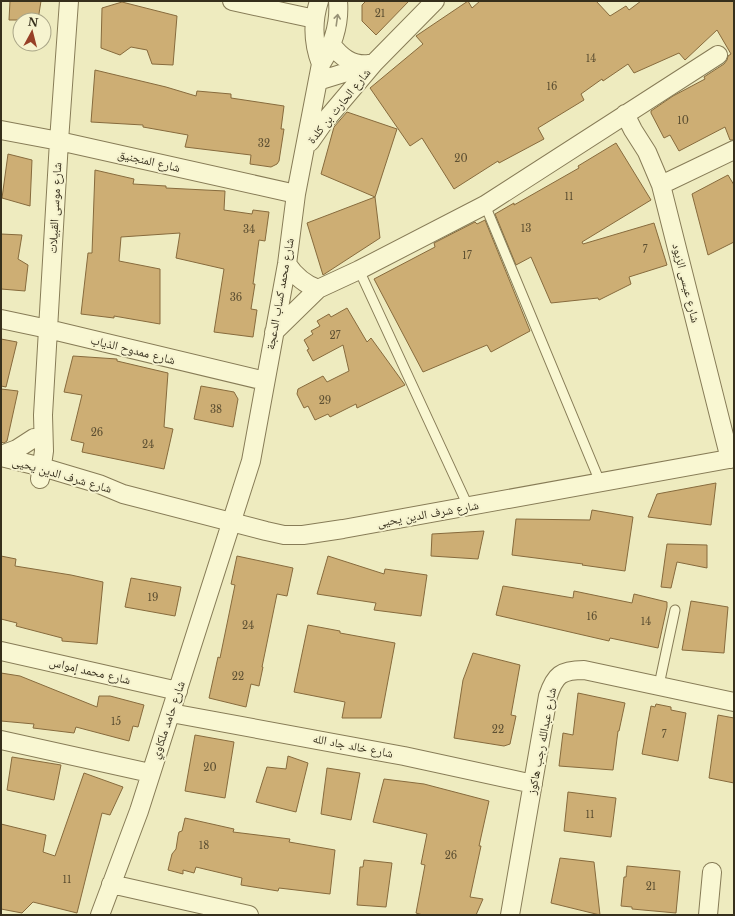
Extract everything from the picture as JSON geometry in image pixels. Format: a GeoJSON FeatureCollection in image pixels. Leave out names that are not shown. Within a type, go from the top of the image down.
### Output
{"type":"FeatureCollection","features":[{"type":"Feature","properties":{"kind":"street","name":"شارع موسى القبيلات"},"geometry":{"type":"LineString","coordinates":[[34,471],[43,415],[59,141],[69,1]]}},
{"type":"Feature","properties":{"kind":"street"},"geometry":{"type":"LineString","coordinates":[[232,1],[315,19]]}},
{"type":"Feature","properties":{"kind":"street","name":"شارع محمد كساب الدعجة"},"geometry":{"type":"LineString","coordinates":[[319,1],[315,19],[315,42],[320,73]]}},
{"type":"Feature","properties":{"kind":"street","name":"شارع محمد كساب الدعجة"},"geometry":{"type":"LineString","coordinates":[[231,522],[250,461],[286,264],[296,194],[320,73],[336,31],[338,1]]}},
{"type":"Feature","properties":{"kind":"street","name":"شارع الحارث بن كلدة"},"geometry":{"type":"LineString","coordinates":[[306,149],[324,122],[374,64],[436,1]]}},
{"type":"Feature","properties":{"kind":"street","name":"شارع الحارث بن كلدة"},"geometry":{"type":"LineString","coordinates":[[332,44],[337,52],[345,59],[364,65],[374,64]]}},
{"type":"Feature","properties":{"kind":"street"},"geometry":{"type":"LineString","coordinates":[[274,332],[318,289],[359,270],[485,205],[718,55]]}},
{"type":"Feature","properties":{"kind":"street","name":"شارع الحارث بن كلدة"},"geometry":{"type":"LineString","coordinates":[[320,73],[374,64]]}},
{"type":"Feature","properties":{"kind":"street","name":"شارع الحارث بن كلدة"},"geometry":{"type":"LineString","coordinates":[[315,99],[351,82],[374,64]]}},
{"type":"Feature","properties":{"kind":"street","name":"شارع عيسى الزيود"},"geometry":{"type":"LineString","coordinates":[[625,114],[647,152],[661,185],[732,458]]}},
{"type":"Feature","properties":{"kind":"street","name":"شارع المنجنيق"},"geometry":{"type":"LineString","coordinates":[[1,130],[59,141],[296,194]]}},
{"type":"Feature","properties":{"kind":"street"},"geometry":{"type":"LineString","coordinates":[[661,185],[734,150]]}},
{"type":"Feature","properties":{"kind":"street"},"geometry":{"type":"LineString","coordinates":[[286,264],[296,276],[311,287],[318,289]]}},
{"type":"Feature","properties":{"kind":"street","name":"شارع ممدوح الذياب"},"geometry":{"type":"LineString","coordinates":[[1,319],[265,381]]}},
{"type":"Feature","properties":{"kind":"street"},"geometry":{"type":"LineString","coordinates":[[1,456],[39,438],[66,474]]}},
{"type":"Feature","properties":{"kind":"street","name":"شارع شرف الدين يحيى"},"geometry":{"type":"LineString","coordinates":[[1,456],[34,471],[106,495],[123,494]]}},
{"type":"Feature","properties":{"kind":"street","name":"شارع شرف الدين يحيى"},"geometry":{"type":"LineString","coordinates":[[1,469],[66,474],[104,485],[123,494],[231,522],[284,535],[303,535],[732,458]]}},
{"type":"Feature","properties":{"kind":"street","name":"شارع حامد ملكاوي"},"geometry":{"type":"LineString","coordinates":[[100,915],[139,811],[231,522]]}},
{"type":"Feature","properties":{"kind":"street","name":"شارع محمد إمواس"},"geometry":{"type":"LineString","coordinates":[[1,651],[178,691]]}},
{"type":"Feature","properties":{"kind":"street","name":"شارع عبدالله رجب هاكوز"},"geometry":{"type":"LineString","coordinates":[[510,915],[548,696],[554,679],[562,673],[571,670],[584,670],[734,702]]}},
{"type":"Feature","properties":{"kind":"street","name":"شارع خالد جاد الله"},"geometry":{"type":"LineString","coordinates":[[171,712],[404,756],[533,784]]}},
{"type":"Feature","properties":{"kind":"street"},"geometry":{"type":"LineString","coordinates":[[1,740],[150,773]]}},
{"type":"Feature","properties":{"kind":"street"},"geometry":{"type":"LineString","coordinates":[[708,915],[712,872]]}},
{"type":"Feature","properties":{"kind":"street"},"geometry":{"type":"LineString","coordinates":[[111,884],[249,915]]}},
{"type":"Feature","properties":{"kind":"lane"},"geometry":{"type":"LineString","coordinates":[[485,205],[600,482]]}},
{"type":"Feature","properties":{"kind":"lane"},"geometry":{"type":"LineString","coordinates":[[359,270],[468,506]]}},
{"type":"Feature","properties":{"kind":"lane"},"geometry":{"type":"LineString","coordinates":[[659,685],[675,610]]}},
{"type":"Feature","properties":{"kind":"building"},"geometry":{"type":"Polygon","coordinates":[[[10,1],[41,1],[39,12],[12,12],[12,20],[9,20],[10,1]]]}},
{"type":"Feature","properties":{"kind":"building"},"geometry":{"type":"Polygon","coordinates":[[[366,1],[409,1],[376,35],[362,21],[362,5],[366,1]]]}},
{"type":"Feature","properties":{"kind":"building"},"geometry":{"type":"Polygon","coordinates":[[[468,1],[472,8],[480,1],[596,1],[610,16],[626,6],[629,10],[641,1],[734,1],[734,140],[730,140],[725,127],[679,151],[670,135],[664,138],[651,113],[651,111],[673,96],[705,79],[704,77],[724,64],[728,56],[731,54],[717,30],[685,60],[679,53],[634,73],[628,64],[603,81],[602,79],[581,94],[584,100],[538,128],[544,139],[499,163],[498,161],[454,189],[422,138],[410,146],[370,88],[423,44],[416,36],[468,1]]]}},
{"type":"Feature","properties":{"kind":"building"},"geometry":{"type":"Polygon","coordinates":[[[122,2],[177,16],[173,65],[152,64],[147,50],[131,47],[120,55],[101,48],[102,8],[122,2]]]}},
{"type":"Feature","properties":{"kind":"building"},"geometry":{"type":"Polygon","coordinates":[[[95,70],[166,87],[196,96],[197,91],[231,94],[231,98],[284,106],[281,129],[284,129],[279,161],[271,167],[250,164],[251,155],[185,147],[188,135],[143,127],[143,125],[91,122],[95,70]]]}},
{"type":"Feature","properties":{"kind":"building"},"geometry":{"type":"Polygon","coordinates":[[[347,112],[397,129],[375,197],[321,174],[334,127],[347,112]]]}},
{"type":"Feature","properties":{"kind":"building"},"geometry":{"type":"Polygon","coordinates":[[[616,143],[651,200],[582,242],[583,244],[654,223],[667,265],[629,277],[631,284],[599,300],[598,298],[551,303],[531,257],[516,265],[495,214],[514,203],[514,205],[579,168],[578,166],[616,143]]]}},
{"type":"Feature","properties":{"kind":"building"},"geometry":{"type":"Polygon","coordinates":[[[8,154],[32,160],[30,206],[2,198],[8,154]]]}},
{"type":"Feature","properties":{"kind":"building"},"geometry":{"type":"Polygon","coordinates":[[[95,170],[134,179],[133,184],[166,186],[166,188],[225,191],[224,210],[252,214],[253,210],[269,212],[265,241],[259,240],[253,284],[255,284],[251,309],[257,310],[253,337],[214,332],[224,269],[176,258],[180,233],[121,237],[119,261],[160,269],[160,324],[114,316],[114,318],[81,314],[88,253],[92,253],[95,170]]]}},
{"type":"Feature","properties":{"kind":"building"},"geometry":{"type":"Polygon","coordinates":[[[728,175],[734,185],[734,242],[708,255],[692,194],[728,175]]]}},
{"type":"Feature","properties":{"kind":"building"},"geometry":{"type":"Polygon","coordinates":[[[375,197],[380,238],[323,275],[307,223],[375,197]]]}},
{"type":"Feature","properties":{"kind":"building"},"geometry":{"type":"Polygon","coordinates":[[[485,220],[530,331],[491,352],[487,345],[423,372],[374,279],[435,247],[434,243],[475,222],[477,224],[485,220]]]}},
{"type":"Feature","properties":{"kind":"building"},"geometry":{"type":"Polygon","coordinates":[[[1,234],[22,235],[18,259],[28,265],[25,291],[1,289],[1,234]]]}},
{"type":"Feature","properties":{"kind":"building"},"geometry":{"type":"Polygon","coordinates":[[[347,308],[367,342],[371,338],[405,385],[357,408],[356,404],[330,417],[328,414],[315,420],[308,406],[304,408],[297,394],[298,389],[323,376],[327,382],[349,371],[343,345],[313,361],[304,340],[313,334],[311,331],[320,326],[317,321],[329,314],[331,317],[347,308]]]}},
{"type":"Feature","properties":{"kind":"building"},"geometry":{"type":"Polygon","coordinates":[[[1,339],[17,342],[6,387],[1,386],[1,339]]]}},
{"type":"Feature","properties":{"kind":"building"},"geometry":{"type":"Polygon","coordinates":[[[73,356],[117,359],[117,361],[168,373],[164,427],[173,429],[164,469],[82,452],[84,443],[71,440],[82,395],[64,392],[73,356]]]}},
{"type":"Feature","properties":{"kind":"building"},"geometry":{"type":"Polygon","coordinates":[[[201,386],[234,392],[238,399],[233,427],[194,419],[201,386]]]}},
{"type":"Feature","properties":{"kind":"building"},"geometry":{"type":"Polygon","coordinates":[[[1,389],[18,391],[7,441],[4,443],[1,442],[1,389]]]}},
{"type":"Feature","properties":{"kind":"building"},"geometry":{"type":"Polygon","coordinates":[[[716,483],[711,525],[648,517],[657,494],[716,483]]]}},
{"type":"Feature","properties":{"kind":"building"},"geometry":{"type":"Polygon","coordinates":[[[592,510],[633,517],[625,571],[512,555],[516,519],[590,520],[592,510]]]}},
{"type":"Feature","properties":{"kind":"building"},"geometry":{"type":"Polygon","coordinates":[[[484,531],[478,559],[431,556],[432,534],[484,531]]]}},
{"type":"Feature","properties":{"kind":"building"},"geometry":{"type":"Polygon","coordinates":[[[667,544],[707,545],[707,568],[677,562],[671,588],[661,587],[667,544]]]}},
{"type":"Feature","properties":{"kind":"building"},"geometry":{"type":"Polygon","coordinates":[[[1,556],[16,559],[15,566],[103,582],[97,644],[62,641],[62,638],[16,626],[17,623],[1,619],[1,556]]]}},
{"type":"Feature","properties":{"kind":"building"},"geometry":{"type":"Polygon","coordinates":[[[237,556],[293,568],[287,596],[277,594],[259,686],[251,684],[246,707],[209,698],[218,657],[220,658],[235,585],[231,584],[237,556]]]}},
{"type":"Feature","properties":{"kind":"building"},"geometry":{"type":"Polygon","coordinates":[[[328,556],[384,574],[385,569],[427,575],[421,616],[374,610],[376,603],[317,594],[328,556]]]}},
{"type":"Feature","properties":{"kind":"building"},"geometry":{"type":"Polygon","coordinates":[[[131,578],[181,587],[175,616],[125,607],[131,578]]]}},
{"type":"Feature","properties":{"kind":"building"},"geometry":{"type":"Polygon","coordinates":[[[503,586],[573,598],[574,591],[632,603],[634,594],[667,602],[658,648],[610,638],[609,641],[496,615],[503,586]]]}},
{"type":"Feature","properties":{"kind":"building"},"geometry":{"type":"Polygon","coordinates":[[[691,601],[728,607],[724,653],[682,650],[691,601]]]}},
{"type":"Feature","properties":{"kind":"building"},"geometry":{"type":"Polygon","coordinates":[[[308,625],[340,631],[340,633],[395,643],[381,718],[342,718],[345,702],[294,692],[308,625]]]}},
{"type":"Feature","properties":{"kind":"building"},"geometry":{"type":"Polygon","coordinates":[[[473,653],[520,665],[511,715],[516,716],[510,744],[504,746],[454,738],[463,680],[473,653]]]}},
{"type":"Feature","properties":{"kind":"building"},"geometry":{"type":"Polygon","coordinates":[[[1,673],[20,676],[97,707],[99,696],[110,696],[144,705],[138,727],[133,726],[129,741],[76,727],[74,733],[33,728],[34,724],[1,721],[1,673]]]}},
{"type":"Feature","properties":{"kind":"building"},"geometry":{"type":"Polygon","coordinates":[[[578,693],[625,703],[618,731],[613,770],[559,766],[563,733],[573,735],[578,693]]]}},
{"type":"Feature","properties":{"kind":"building"},"geometry":{"type":"Polygon","coordinates":[[[656,704],[671,707],[671,710],[686,713],[678,761],[642,754],[651,706],[655,707],[656,704]]]}},
{"type":"Feature","properties":{"kind":"building"},"geometry":{"type":"Polygon","coordinates":[[[718,715],[734,718],[734,783],[709,778],[718,715]]]}},
{"type":"Feature","properties":{"kind":"building"},"geometry":{"type":"Polygon","coordinates":[[[195,735],[234,742],[225,798],[185,791],[195,735]]]}},
{"type":"Feature","properties":{"kind":"building"},"geometry":{"type":"Polygon","coordinates":[[[288,756],[308,763],[296,812],[256,802],[267,767],[286,769],[288,756]]]}},
{"type":"Feature","properties":{"kind":"building"},"geometry":{"type":"Polygon","coordinates":[[[12,757],[61,765],[54,800],[7,790],[12,757]]]}},
{"type":"Feature","properties":{"kind":"building"},"geometry":{"type":"Polygon","coordinates":[[[327,768],[360,773],[351,820],[321,814],[327,768]]]}},
{"type":"Feature","properties":{"kind":"building"},"geometry":{"type":"Polygon","coordinates":[[[84,773],[123,787],[110,815],[102,813],[77,913],[33,902],[22,913],[1,909],[1,824],[46,835],[43,852],[55,856],[84,773]]]}},
{"type":"Feature","properties":{"kind":"building"},"geometry":{"type":"Polygon","coordinates":[[[384,779],[424,784],[489,801],[470,897],[483,899],[476,915],[423,915],[416,913],[425,865],[421,864],[427,834],[373,822],[384,779]]]}},
{"type":"Feature","properties":{"kind":"building"},"geometry":{"type":"Polygon","coordinates":[[[568,792],[616,798],[611,837],[564,831],[568,792]]]}},
{"type":"Feature","properties":{"kind":"building"},"geometry":{"type":"Polygon","coordinates":[[[185,818],[234,829],[233,832],[290,839],[289,842],[335,850],[330,894],[279,888],[278,891],[241,885],[242,878],[196,867],[194,873],[183,870],[183,874],[168,870],[172,854],[176,849],[179,832],[182,831],[185,818]]]}},
{"type":"Feature","properties":{"kind":"building"},"geometry":{"type":"Polygon","coordinates":[[[560,858],[594,862],[600,915],[551,903],[560,858]]]}},
{"type":"Feature","properties":{"kind":"building"},"geometry":{"type":"Polygon","coordinates":[[[364,860],[392,863],[386,907],[357,905],[360,867],[363,867],[364,860]]]}},
{"type":"Feature","properties":{"kind":"building"},"geometry":{"type":"Polygon","coordinates":[[[627,866],[680,871],[676,913],[632,909],[632,907],[621,906],[624,877],[626,877],[627,866]]]}}]}
